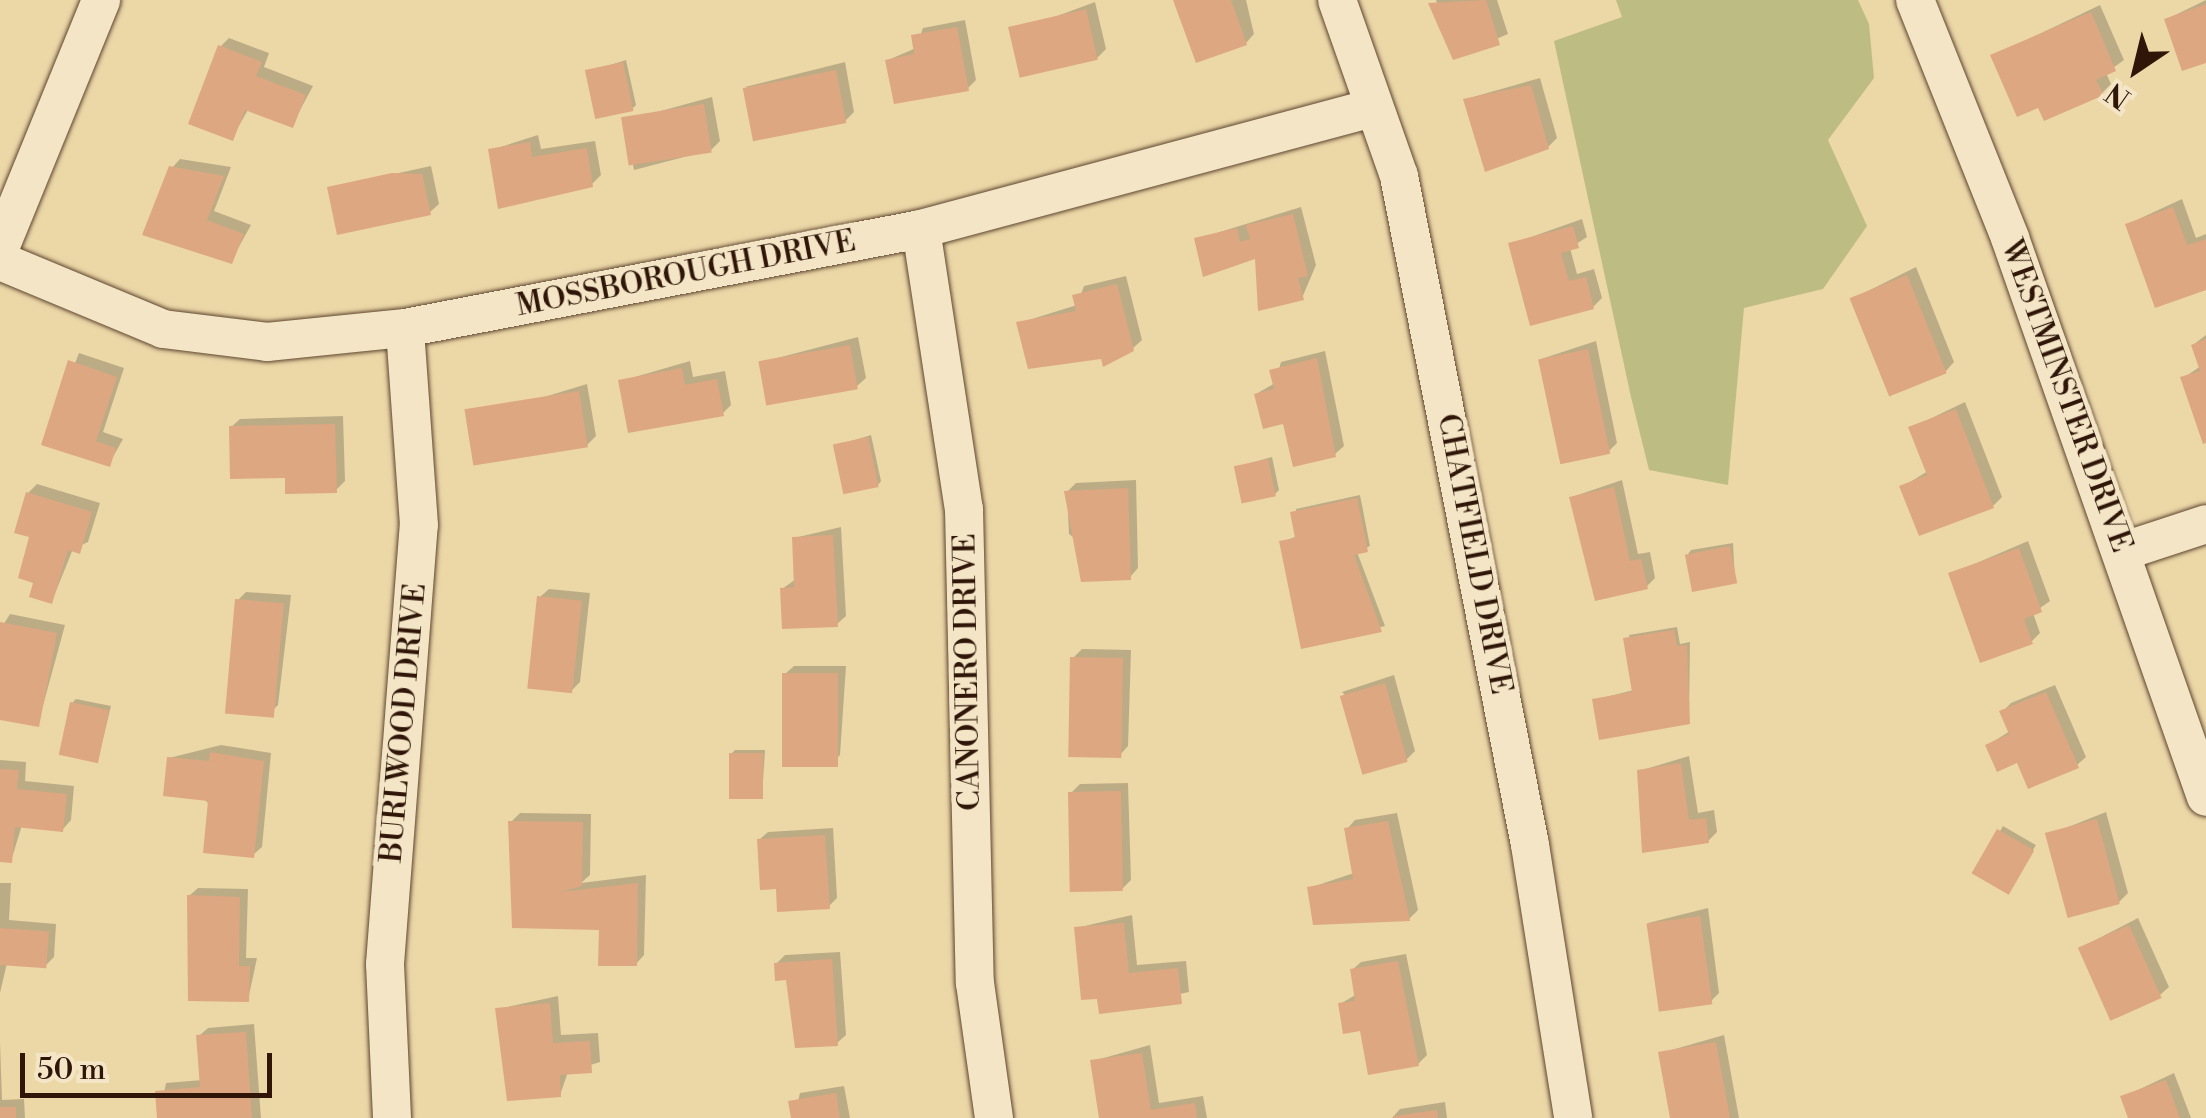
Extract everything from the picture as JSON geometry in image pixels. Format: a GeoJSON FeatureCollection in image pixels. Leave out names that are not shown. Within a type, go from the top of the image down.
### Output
{"type":"FeatureCollection","features":[{"type":"Feature","properties":{"kind":"street"},"geometry":{"type":"LineString","coordinates":[[0,248],[101,0]]}},
{"type":"Feature","properties":{"kind":"street","name":"CHATFIELD DRIVE"},"geometry":{"type":"LineString","coordinates":[[1337,0],[1399,176],[1452,436],[1573,1118]]}},
{"type":"Feature","properties":{"kind":"street","name":"WESTMINSTER DRIVE"},"geometry":{"type":"LineString","coordinates":[[1915,0],[2121,552],[2206,797]]}},
{"type":"Feature","properties":{"kind":"street","name":"MOSSBOROUGH DRIVE"},"geometry":{"type":"LineString","coordinates":[[0,261],[162,329],[267,342],[404,328],[922,228],[1372,108]]}},
{"type":"Feature","properties":{"kind":"street","name":"CANONERO DRIVE"},"geometry":{"type":"LineString","coordinates":[[922,228],[964,509],[975,982],[994,1118]]}},
{"type":"Feature","properties":{"kind":"street","name":"BURLWOOD DRIVE"},"geometry":{"type":"LineString","coordinates":[[392,1118],[384,964],[419,525],[404,328]]}},
{"type":"Feature","properties":{"kind":"street"},"geometry":{"type":"LineString","coordinates":[[2121,552],[2206,524]]}},
{"type":"Feature","properties":{"kind":"green space"},"geometry":{"type":"Polygon","coordinates":[[[1616,0],[1858,0],[1869,24],[1874,78],[1828,140],[1867,226],[1823,289],[1744,308],[1728,485],[1649,470],[1631,397],[1554,41],[1622,17],[1616,0]]]}},
{"type":"Feature","properties":{"kind":"building"},"geometry":{"type":"Polygon","coordinates":[[[1173,0],[1231,0],[1247,45],[1196,63],[1173,0]]]}},
{"type":"Feature","properties":{"kind":"building"},"geometry":{"type":"Polygon","coordinates":[[[1486,0],[1500,45],[1453,60],[1428,3],[1486,0]]]}},
{"type":"Feature","properties":{"kind":"building"},"geometry":{"type":"Polygon","coordinates":[[[2206,4],[2206,63],[2182,71],[2164,19],[2206,4]]]}},
{"type":"Feature","properties":{"kind":"building"},"geometry":{"type":"Polygon","coordinates":[[[1086,9],[1098,60],[1020,78],[1008,27],[1086,9]]]}},
{"type":"Feature","properties":{"kind":"building"},"geometry":{"type":"Polygon","coordinates":[[[2091,12],[2116,71],[2096,80],[2104,95],[2044,121],[2038,108],[2017,117],[1990,55],[2091,12]]]}},
{"type":"Feature","properties":{"kind":"building"},"geometry":{"type":"Polygon","coordinates":[[[957,27],[969,91],[894,104],[885,60],[914,54],[911,35],[957,27]]]}},
{"type":"Feature","properties":{"kind":"building"},"geometry":{"type":"Polygon","coordinates":[[[218,45],[262,62],[256,76],[306,95],[293,128],[245,110],[233,141],[188,124],[218,45]]]}},
{"type":"Feature","properties":{"kind":"building"},"geometry":{"type":"Polygon","coordinates":[[[623,62],[633,111],[595,119],[585,70],[623,62]]]}},
{"type":"Feature","properties":{"kind":"building"},"geometry":{"type":"Polygon","coordinates":[[[836,70],[846,123],[753,141],[743,88],[836,70]]]}},
{"type":"Feature","properties":{"kind":"building"},"geometry":{"type":"Polygon","coordinates":[[[1531,85],[1549,149],[1485,172],[1463,99],[1531,85]]]}},
{"type":"Feature","properties":{"kind":"building"},"geometry":{"type":"Polygon","coordinates":[[[704,104],[712,152],[629,166],[621,117],[704,104]]]}},
{"type":"Feature","properties":{"kind":"building"},"geometry":{"type":"Polygon","coordinates":[[[530,142],[532,157],[587,148],[593,187],[498,209],[488,149],[530,142]]]}},
{"type":"Feature","properties":{"kind":"building"},"geometry":{"type":"Polygon","coordinates":[[[169,166],[224,176],[207,220],[244,234],[232,264],[142,235],[169,166]]]}},
{"type":"Feature","properties":{"kind":"building"},"geometry":{"type":"Polygon","coordinates":[[[392,173],[422,174],[431,215],[337,235],[327,187],[392,173]]]}},
{"type":"Feature","properties":{"kind":"building"},"geometry":{"type":"Polygon","coordinates":[[[2173,207],[2187,245],[2206,239],[2206,290],[2155,308],[2125,224],[2173,207]]]}},
{"type":"Feature","properties":{"kind":"building"},"geometry":{"type":"Polygon","coordinates":[[[1293,214],[1308,276],[1298,278],[1304,300],[1258,311],[1255,259],[1203,277],[1194,238],[1237,228],[1240,242],[1250,239],[1246,225],[1293,214]]]}},
{"type":"Feature","properties":{"kind":"building"},"geometry":{"type":"Polygon","coordinates":[[[1573,226],[1579,248],[1561,253],[1569,281],[1586,277],[1594,309],[1530,326],[1508,243],[1573,226]]]}},
{"type":"Feature","properties":{"kind":"building"},"geometry":{"type":"Polygon","coordinates":[[[1907,275],[1947,373],[1889,397],[1850,298],[1907,275]]]}},
{"type":"Feature","properties":{"kind":"building"},"geometry":{"type":"Polygon","coordinates":[[[1117,284],[1134,351],[1103,367],[1101,359],[1028,369],[1016,322],[1076,311],[1072,295],[1117,284]]]}},
{"type":"Feature","properties":{"kind":"building"},"geometry":{"type":"Polygon","coordinates":[[[2206,339],[2203,444],[2180,377],[2200,371],[2191,345],[2206,339]]]}},
{"type":"Feature","properties":{"kind":"building"},"geometry":{"type":"Polygon","coordinates":[[[850,345],[858,389],[766,405],[758,361],[850,345]]]}},
{"type":"Feature","properties":{"kind":"building"},"geometry":{"type":"Polygon","coordinates":[[[1588,349],[1610,454],[1560,464],[1538,360],[1588,349]]]}},
{"type":"Feature","properties":{"kind":"building"},"geometry":{"type":"Polygon","coordinates":[[[1317,358],[1336,457],[1293,467],[1283,424],[1263,429],[1254,394],[1274,389],[1269,370],[1317,358]]]}},
{"type":"Feature","properties":{"kind":"building"},"geometry":{"type":"Polygon","coordinates":[[[68,360],[117,377],[96,441],[116,448],[110,467],[41,445],[68,360]]]}},
{"type":"Feature","properties":{"kind":"building"},"geometry":{"type":"Polygon","coordinates":[[[682,368],[685,385],[717,379],[724,416],[628,433],[618,380],[682,368]]]}},
{"type":"Feature","properties":{"kind":"building"},"geometry":{"type":"Polygon","coordinates":[[[579,391],[588,447],[473,465],[464,409],[579,391]]]}},
{"type":"Feature","properties":{"kind":"building"},"geometry":{"type":"Polygon","coordinates":[[[1956,409],[1994,508],[1919,536],[1899,486],[1927,475],[1908,427],[1956,409]]]}},
{"type":"Feature","properties":{"kind":"building"},"geometry":{"type":"Polygon","coordinates":[[[335,424],[337,493],[285,494],[285,478],[230,479],[229,426],[335,424]]]}},
{"type":"Feature","properties":{"kind":"building"},"geometry":{"type":"Polygon","coordinates":[[[868,437],[879,487],[843,494],[833,444],[868,437]]]}},
{"type":"Feature","properties":{"kind":"building"},"geometry":{"type":"Polygon","coordinates":[[[1268,459],[1276,496],[1242,503],[1234,466],[1268,459]]]}},
{"type":"Feature","properties":{"kind":"building"},"geometry":{"type":"Polygon","coordinates":[[[1614,487],[1630,561],[1641,559],[1648,589],[1595,601],[1569,497],[1614,487]]]}},
{"type":"Feature","properties":{"kind":"building"},"geometry":{"type":"Polygon","coordinates":[[[1128,488],[1131,580],[1081,582],[1064,491],[1128,488]]]}},
{"type":"Feature","properties":{"kind":"building"},"geometry":{"type":"Polygon","coordinates":[[[26,492],[92,512],[80,554],[68,550],[52,604],[29,597],[33,583],[18,578],[29,537],[14,533],[26,492]]]}},
{"type":"Feature","properties":{"kind":"building"},"geometry":{"type":"Polygon","coordinates":[[[1357,498],[1368,552],[1354,555],[1382,632],[1301,649],[1279,541],[1295,538],[1290,512],[1357,498]]]}},
{"type":"Feature","properties":{"kind":"building"},"geometry":{"type":"Polygon","coordinates":[[[833,535],[838,627],[782,629],[780,588],[794,587],[792,537],[833,535]]]}},
{"type":"Feature","properties":{"kind":"building"},"geometry":{"type":"Polygon","coordinates":[[[1730,546],[1737,583],[1692,592],[1685,555],[1730,546]]]}},
{"type":"Feature","properties":{"kind":"building"},"geometry":{"type":"Polygon","coordinates":[[[2019,548],[2042,612],[2024,619],[2033,644],[1980,663],[1948,573],[2019,548]]]}},
{"type":"Feature","properties":{"kind":"building"},"geometry":{"type":"Polygon","coordinates":[[[537,596],[582,601],[572,693],[527,688],[537,596]]]}},
{"type":"Feature","properties":{"kind":"building"},"geometry":{"type":"Polygon","coordinates":[[[235,599],[284,603],[274,718],[225,714],[235,599]]]}},
{"type":"Feature","properties":{"kind":"building"},"geometry":{"type":"Polygon","coordinates":[[[0,622],[57,633],[39,727],[0,720],[0,622]]]}},
{"type":"Feature","properties":{"kind":"building"},"geometry":{"type":"Polygon","coordinates":[[[1674,630],[1677,646],[1687,645],[1690,724],[1599,740],[1592,699],[1632,692],[1623,638],[1674,630]]]}},
{"type":"Feature","properties":{"kind":"building"},"geometry":{"type":"Polygon","coordinates":[[[1070,657],[1123,658],[1121,758],[1068,757],[1070,657]]]}},
{"type":"Feature","properties":{"kind":"building"},"geometry":{"type":"Polygon","coordinates":[[[782,673],[838,673],[838,767],[782,767],[782,673]]]}},
{"type":"Feature","properties":{"kind":"building"},"geometry":{"type":"Polygon","coordinates":[[[1385,683],[1408,762],[1362,775],[1340,696],[1385,683]]]}},
{"type":"Feature","properties":{"kind":"building"},"geometry":{"type":"Polygon","coordinates":[[[2046,692],[2079,768],[2028,789],[2017,763],[1997,772],[1985,745],[2009,734],[1999,711],[2046,692]]]}},
{"type":"Feature","properties":{"kind":"building"},"geometry":{"type":"Polygon","coordinates":[[[70,702],[109,710],[98,763],[59,755],[70,702]]]}},
{"type":"Feature","properties":{"kind":"building"},"geometry":{"type":"Polygon","coordinates":[[[210,752],[264,761],[254,858],[203,853],[208,801],[163,796],[167,757],[209,761],[210,752]]]}},
{"type":"Feature","properties":{"kind":"building"},"geometry":{"type":"Polygon","coordinates":[[[729,753],[763,753],[763,799],[729,799],[729,753]]]}},
{"type":"Feature","properties":{"kind":"building"},"geometry":{"type":"Polygon","coordinates":[[[1681,763],[1689,820],[1706,818],[1709,843],[1642,853],[1637,770],[1681,763]]]}},
{"type":"Feature","properties":{"kind":"building"},"geometry":{"type":"Polygon","coordinates":[[[0,769],[19,770],[17,789],[67,794],[63,832],[15,827],[12,863],[0,862],[0,769]]]}},
{"type":"Feature","properties":{"kind":"building"},"geometry":{"type":"Polygon","coordinates":[[[1121,791],[1123,891],[1070,892],[1068,792],[1121,791]]]}},
{"type":"Feature","properties":{"kind":"building"},"geometry":{"type":"Polygon","coordinates":[[[2097,819],[2120,904],[2068,918],[2045,833],[2097,819]]]}},
{"type":"Feature","properties":{"kind":"building"},"geometry":{"type":"Polygon","coordinates":[[[508,821],[583,822],[582,886],[561,892],[638,883],[637,966],[598,966],[599,930],[512,928],[508,821]]]}},
{"type":"Feature","properties":{"kind":"building"},"geometry":{"type":"Polygon","coordinates":[[[1388,821],[1410,921],[1313,925],[1307,887],[1353,879],[1344,828],[1388,821]]]}},
{"type":"Feature","properties":{"kind":"building"},"geometry":{"type":"Polygon","coordinates":[[[1997,829],[2034,850],[2009,895],[1972,873],[1997,829]]]}},
{"type":"Feature","properties":{"kind":"building"},"geometry":{"type":"Polygon","coordinates":[[[825,835],[830,909],[777,912],[776,889],[760,890],[757,839],[825,835]]]}},
{"type":"Feature","properties":{"kind":"building"},"geometry":{"type":"Polygon","coordinates":[[[187,895],[240,897],[239,966],[250,966],[249,1002],[188,1001],[187,895]]]}},
{"type":"Feature","properties":{"kind":"building"},"geometry":{"type":"Polygon","coordinates":[[[1700,916],[1712,1004],[1659,1012],[1647,924],[1700,916]]]}},
{"type":"Feature","properties":{"kind":"building"},"geometry":{"type":"Polygon","coordinates":[[[1124,923],[1129,973],[1178,968],[1182,1004],[1099,1014],[1097,999],[1081,1000],[1074,927],[1124,923]]]}},
{"type":"Feature","properties":{"kind":"building"},"geometry":{"type":"Polygon","coordinates":[[[2129,925],[2162,998],[2110,1021],[2078,948],[2129,925]]]}},
{"type":"Feature","properties":{"kind":"building"},"geometry":{"type":"Polygon","coordinates":[[[0,928],[49,931],[46,968],[0,965],[0,928]]]}},
{"type":"Feature","properties":{"kind":"building"},"geometry":{"type":"Polygon","coordinates":[[[832,959],[838,1046],[795,1048],[786,980],[775,981],[774,963],[832,959]]]}},
{"type":"Feature","properties":{"kind":"building"},"geometry":{"type":"Polygon","coordinates":[[[1398,961],[1419,1066],[1368,1075],[1360,1031],[1343,1034],[1338,1003],[1355,1001],[1350,969],[1398,961]]]}},
{"type":"Feature","properties":{"kind":"building"},"geometry":{"type":"Polygon","coordinates":[[[550,1003],[553,1043],[590,1041],[592,1073],[560,1075],[561,1097],[507,1101],[495,1008],[550,1003]]]}},
{"type":"Feature","properties":{"kind":"building"},"geometry":{"type":"Polygon","coordinates":[[[246,1032],[252,1118],[157,1118],[155,1091],[200,1087],[196,1035],[246,1032]]]}},
{"type":"Feature","properties":{"kind":"building"},"geometry":{"type":"Polygon","coordinates":[[[1716,1042],[1730,1118],[1670,1118],[1658,1052],[1716,1042]]]}},
{"type":"Feature","properties":{"kind":"building"},"geometry":{"type":"Polygon","coordinates":[[[1142,1053],[1151,1110],[1195,1103],[1197,1118],[1099,1118],[1090,1060],[1142,1053]]]}},
{"type":"Feature","properties":{"kind":"building"},"geometry":{"type":"Polygon","coordinates":[[[2166,1080],[2180,1118],[2128,1118],[2120,1096],[2166,1080]]]}},
{"type":"Feature","properties":{"kind":"building"},"geometry":{"type":"Polygon","coordinates":[[[836,1093],[840,1118],[791,1118],[788,1101],[836,1093]]]}},
{"type":"Feature","properties":{"kind":"building"},"geometry":{"type":"Polygon","coordinates":[[[0,1107],[16,1107],[16,1118],[0,1118],[0,1107]]]}},
{"type":"Feature","properties":{"kind":"building"},"geometry":{"type":"Polygon","coordinates":[[[1437,1110],[1438,1118],[1394,1118],[1394,1116],[1437,1110]]]}}]}
